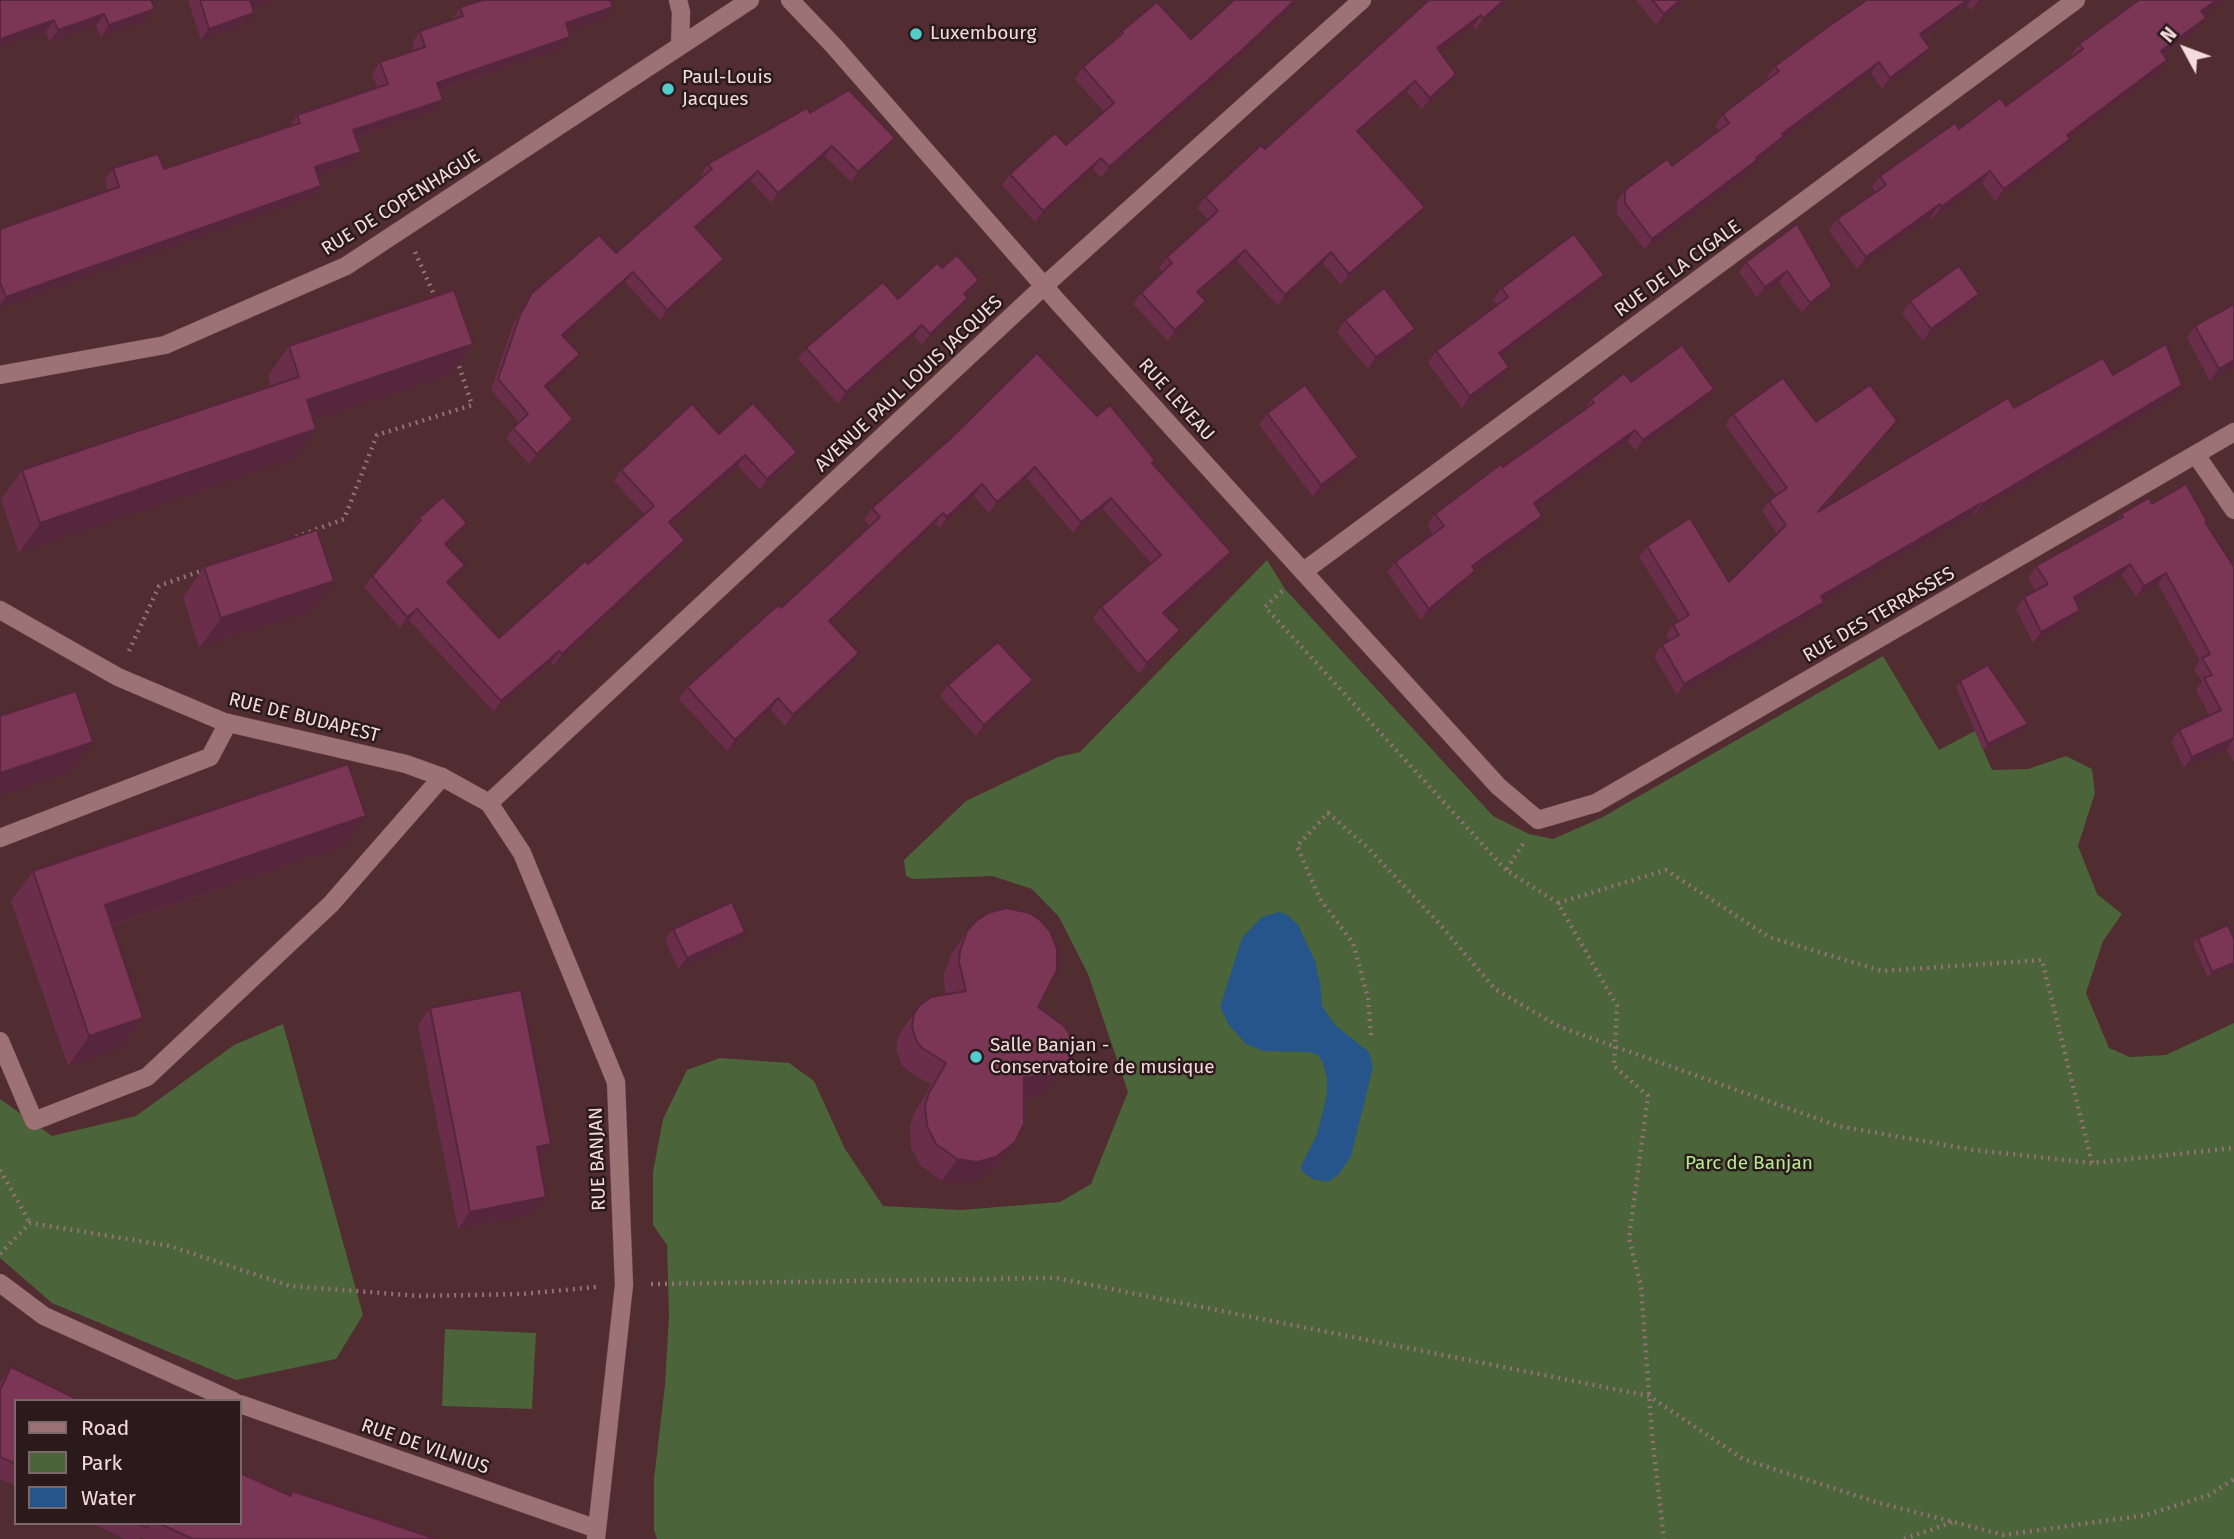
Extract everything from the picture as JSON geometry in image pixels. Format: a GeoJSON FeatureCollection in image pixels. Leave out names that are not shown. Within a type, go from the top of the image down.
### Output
{"type":"FeatureCollection","features":[{"type":"Feature","properties":{"kind":"street"},"geometry":{"type":"LineString","coordinates":[[678,0],[681,12],[680,46]]}},
{"type":"Feature","properties":{"kind":"street","name":"RUE DE COPENHAGUE"},"geometry":{"type":"LineString","coordinates":[[0,375],[165,345],[346,266],[750,0]]}},
{"type":"Feature","properties":{"kind":"street","name":"RUE LEVEAU"},"geometry":{"type":"LineString","coordinates":[[790,0],[833,45],[1044,286],[1498,786],[1538,820]]}},
{"type":"Feature","properties":{"kind":"street","name":"AVENUE PAUL LOUIS JACQUES"},"geometry":{"type":"LineString","coordinates":[[489,803],[1044,286],[1362,0]]}},
{"type":"Feature","properties":{"kind":"street","name":"RUE DE LA CIGALE"},"geometry":{"type":"LineString","coordinates":[[1304,571],[2076,0]]}},
{"type":"Feature","properties":{"kind":"street","name":"RUE DES TERRASSES"},"geometry":{"type":"LineString","coordinates":[[1538,820],[1596,803],[2234,432]]}},
{"type":"Feature","properties":{"kind":"street"},"geometry":{"type":"LineString","coordinates":[[2196,455],[2234,510]]}},
{"type":"Feature","properties":{"kind":"street","name":"RUE DE BUDAPEST"},"geometry":{"type":"LineString","coordinates":[[0,610],[118,677],[228,723],[406,764],[442,777],[489,803]]}},
{"type":"Feature","properties":{"kind":"street"},"geometry":{"type":"LineString","coordinates":[[0,838],[210,757],[228,723]]}},
{"type":"Feature","properties":{"kind":"street"},"geometry":{"type":"LineString","coordinates":[[0,1041],[34,1121],[147,1077],[331,904],[442,777]]}},
{"type":"Feature","properties":{"kind":"street","name":"RUE BANJAN"},"geometry":{"type":"LineString","coordinates":[[489,803],[522,853],[616,1082],[624,1284],[600,1536]]}},
{"type":"Feature","properties":{"kind":"street"},"geometry":{"type":"LineString","coordinates":[[0,1283],[44,1316],[229,1399]]}},
{"type":"Feature","properties":{"kind":"street","name":"RUE DE VILNIUS"},"geometry":{"type":"LineString","coordinates":[[242,1405],[600,1536]]}},
{"type":"Feature","properties":{"kind":"path"},"geometry":{"type":"LineString","coordinates":[[405,228],[439,308]]}},
{"type":"Feature","properties":{"kind":"path"},"geometry":{"type":"LineString","coordinates":[[295,537],[344,519],[377,435],[472,405],[456,357]]}},
{"type":"Feature","properties":{"kind":"path"},"geometry":{"type":"LineString","coordinates":[[118,677],[159,586],[208,568]]}},
{"type":"Feature","properties":{"kind":"path"},"geometry":{"type":"LineString","coordinates":[[1304,571],[1265,607],[1506,870],[1558,903],[1618,1006],[1614,1066],[1648,1096],[1629,1238],[1641,1286],[1648,1396],[1664,1539]]}},
{"type":"Feature","properties":{"kind":"path"},"geometry":{"type":"LineString","coordinates":[[1371,1035],[1368,998],[1353,943],[1320,899],[1297,846],[1328,813],[1367,846],[1436,920],[1494,989],[1560,1027],[1838,1126],[1974,1150],[2092,1163],[2234,1148]]}},
{"type":"Feature","properties":{"kind":"path"},"geometry":{"type":"LineString","coordinates":[[1506,870],[1538,820]]}},
{"type":"Feature","properties":{"kind":"path"},"geometry":{"type":"LineString","coordinates":[[1558,903],[1666,870],[1769,937],[1882,971],[2042,960],[2092,1163]]}},
{"type":"Feature","properties":{"kind":"path"},"geometry":{"type":"LineString","coordinates":[[0,1170],[30,1223]]}},
{"type":"Feature","properties":{"kind":"path"},"geometry":{"type":"LineString","coordinates":[[30,1223],[170,1246],[290,1286],[421,1296],[522,1294],[624,1284],[1056,1278],[1648,1396],[1743,1459],[1877,1502],[2004,1535],[2146,1515],[2208,1494],[2234,1479]]}},
{"type":"Feature","properties":{"kind":"path"},"geometry":{"type":"LineString","coordinates":[[0,1254],[30,1223]]}},
{"type":"Feature","properties":{"kind":"path"},"geometry":{"type":"LineString","coordinates":[[1904,1539],[1953,1522]]}},
{"type":"Feature","properties":{"kind":"green space","name":"Parc de Banjan"},"geometry":{"type":"Polygon","coordinates":[[[1267,560],[1285,589],[1493,816],[1529,834],[1553,839],[1601,818],[1883,656],[1939,750],[1975,731],[1992,770],[2028,769],[2066,756],[2092,769],[2095,793],[2078,846],[2097,894],[2122,914],[2103,941],[2086,993],[2109,1048],[2130,1057],[2166,1055],[2234,1023],[2234,1539],[657,1539],[654,1530],[654,1479],[665,1385],[669,1316],[667,1245],[653,1225],[653,1172],[663,1119],[687,1070],[720,1058],[789,1063],[814,1081],[845,1149],[883,1206],[961,1210],[1060,1202],[1091,1184],[1128,1092],[1088,974],[1059,917],[1032,889],[992,876],[913,879],[906,876],[904,860],[966,801],[1058,757],[1080,752],[1267,560]]]}},
{"type":"Feature","properties":{"kind":"green space"},"geometry":{"type":"Polygon","coordinates":[[[283,1024],[363,1315],[336,1359],[236,1380],[52,1303],[0,1258],[0,1099],[52,1136],[136,1116],[234,1045],[283,1024]]]}},
{"type":"Feature","properties":{"kind":"green space"},"geometry":{"type":"Polygon","coordinates":[[[445,1329],[536,1333],[532,1409],[442,1406],[445,1329]]]}},
{"type":"Feature","properties":{"kind":"water"},"geometry":{"type":"Polygon","coordinates":[[[1279,912],[1298,925],[1315,961],[1322,1006],[1335,1025],[1369,1052],[1373,1067],[1351,1156],[1339,1174],[1328,1182],[1312,1179],[1302,1171],[1301,1166],[1317,1135],[1327,1094],[1323,1063],[1318,1055],[1309,1052],[1263,1051],[1246,1044],[1229,1025],[1220,1007],[1242,938],[1262,917],[1279,912]]]}},
{"type":"Feature","properties":{"kind":"building"},"geometry":{"type":"Polygon","coordinates":[[[0,0],[151,0],[155,9],[109,25],[104,14],[58,30],[54,20],[0,39],[0,0]]]}},
{"type":"Feature","properties":{"kind":"building"},"geometry":{"type":"Polygon","coordinates":[[[200,0],[250,0],[254,13],[209,29],[200,0]]]}},
{"type":"Feature","properties":{"kind":"building"},"geometry":{"type":"Polygon","coordinates":[[[483,0],[610,0],[613,7],[566,23],[570,37],[437,83],[443,100],[353,130],[361,152],[315,167],[321,186],[6,297],[0,282],[0,229],[119,187],[113,168],[158,154],[164,169],[300,123],[297,115],[388,84],[380,62],[425,47],[420,31],[463,16],[460,7],[483,0]]]}},
{"type":"Feature","properties":{"kind":"building"},"geometry":{"type":"Polygon","coordinates":[[[1234,0],[1295,0],[1109,167],[1101,158],[1043,211],[1010,174],[1055,133],[1066,145],[1114,103],[1083,67],[1157,2],[1191,39],[1234,0]]]}},
{"type":"Feature","properties":{"kind":"building"},"geometry":{"type":"Polygon","coordinates":[[[1429,0],[1504,0],[1483,19],[1481,15],[1437,48],[1456,74],[1430,98],[1415,81],[1357,131],[1425,207],[1349,274],[1331,252],[1285,295],[1245,250],[1197,292],[1206,301],[1175,330],[1141,293],[1172,263],[1167,257],[1218,211],[1205,197],[1261,145],[1265,149],[1429,0]]]}},
{"type":"Feature","properties":{"kind":"building"},"geometry":{"type":"Polygon","coordinates":[[[1652,0],[1680,0],[1664,14],[1652,0]]]}},
{"type":"Feature","properties":{"kind":"building"},"geometry":{"type":"Polygon","coordinates":[[[1867,0],[1967,0],[1920,34],[1930,48],[1890,78],[1879,62],[1782,134],[1784,136],[1756,158],[1757,160],[1652,239],[1625,203],[1625,190],[1667,159],[1672,166],[1729,123],[1723,114],[1779,71],[1775,66],[1867,0]]]}},
{"type":"Feature","properties":{"kind":"building"},"geometry":{"type":"Polygon","coordinates":[[[2139,0],[2217,0],[2201,11],[2206,18],[2161,51],[2167,60],[2067,135],[2070,139],[2004,189],[1990,171],[1866,257],[1837,219],[1886,185],[1880,176],[1955,123],[1959,129],[2000,98],[2006,106],[2083,49],[2079,44],[2139,0]]]}},
{"type":"Feature","properties":{"kind":"building"},"geometry":{"type":"Polygon","coordinates":[[[849,90],[895,138],[858,172],[832,146],[778,193],[758,171],[695,227],[724,259],[667,310],[633,272],[562,335],[580,354],[545,386],[573,419],[537,454],[513,428],[528,414],[498,379],[520,315],[532,293],[599,235],[616,253],[712,169],[708,164],[807,108],[810,113],[849,90]]]}},
{"type":"Feature","properties":{"kind":"building"},"geometry":{"type":"Polygon","coordinates":[[[1797,224],[1832,286],[1810,303],[1787,271],[1765,287],[1746,262],[1797,224]]]}},
{"type":"Feature","properties":{"kind":"building"},"geometry":{"type":"Polygon","coordinates":[[[1574,234],[1604,275],[1499,353],[1509,367],[1470,396],[1436,351],[1508,297],[1502,288],[1574,234]]]}},
{"type":"Feature","properties":{"kind":"building"},"geometry":{"type":"Polygon","coordinates":[[[957,255],[979,280],[964,294],[968,298],[930,334],[922,325],[846,392],[806,348],[883,282],[898,299],[937,263],[942,268],[957,255]]]}},
{"type":"Feature","properties":{"kind":"building"},"geometry":{"type":"Polygon","coordinates":[[[1959,266],[1979,294],[1931,329],[1910,301],[1959,266]]]}},
{"type":"Feature","properties":{"kind":"building"},"geometry":{"type":"Polygon","coordinates":[[[1384,288],[1415,329],[1376,357],[1345,320],[1384,288]]]}},
{"type":"Feature","properties":{"kind":"building"},"geometry":{"type":"Polygon","coordinates":[[[454,290],[473,344],[307,400],[316,429],[40,523],[22,470],[299,377],[289,346],[454,290]]]}},
{"type":"Feature","properties":{"kind":"building"},"geometry":{"type":"Polygon","coordinates":[[[2234,304],[2234,360],[2219,369],[2195,326],[2234,304]]]}},
{"type":"Feature","properties":{"kind":"building"},"geometry":{"type":"Polygon","coordinates":[[[2166,344],[2182,385],[1821,596],[1824,602],[1684,684],[1662,645],[1679,635],[1673,625],[1689,615],[1647,546],[1690,518],[1729,582],[1786,525],[1769,501],[1787,488],[1733,414],[1783,378],[1816,422],[1870,385],[1897,421],[1818,512],[2008,398],[2014,408],[2103,358],[2113,375],[2166,344]]]}},
{"type":"Feature","properties":{"kind":"building"},"geometry":{"type":"Polygon","coordinates":[[[1682,345],[1714,389],[1643,440],[1635,430],[1534,503],[1542,516],[1472,566],[1475,571],[1429,609],[1395,562],[1444,526],[1435,514],[1501,464],[1503,467],[1594,403],[1591,399],[1624,373],[1631,382],[1682,345]]]}},
{"type":"Feature","properties":{"kind":"building"},"geometry":{"type":"Polygon","coordinates":[[[1037,353],[1097,416],[1110,405],[1155,460],[1152,463],[1231,552],[1163,613],[1180,630],[1147,663],[1101,607],[1161,555],[1111,498],[1081,522],[1035,467],[997,502],[982,484],[947,517],[943,513],[829,621],[859,653],[793,715],[778,698],[735,740],[687,687],[778,605],[781,608],[880,517],[872,508],[951,438],[1037,353]]]}},
{"type":"Feature","properties":{"kind":"building"},"geometry":{"type":"Polygon","coordinates":[[[1305,385],[1358,457],[1321,485],[1267,413],[1305,385]]]}},
{"type":"Feature","properties":{"kind":"building"},"geometry":{"type":"Polygon","coordinates":[[[753,403],[797,452],[767,479],[745,455],[669,522],[685,540],[562,654],[559,651],[501,701],[417,609],[407,617],[372,576],[421,520],[419,518],[443,497],[467,523],[445,544],[465,565],[447,582],[499,638],[585,561],[588,564],[654,506],[621,470],[692,404],[719,434],[753,403]]]}},
{"type":"Feature","properties":{"kind":"building"},"geometry":{"type":"Polygon","coordinates":[[[2186,484],[2207,521],[2205,522],[2234,567],[2234,738],[2192,757],[2179,730],[2221,710],[2204,678],[2212,675],[2202,658],[2210,654],[2166,573],[2144,586],[2130,564],[2074,597],[2080,610],[2041,632],[2024,597],[2048,584],[2036,566],[2123,517],[2121,514],[2149,498],[2152,504],[2186,484]]]}},
{"type":"Feature","properties":{"kind":"building"},"geometry":{"type":"Polygon","coordinates":[[[317,530],[334,581],[221,618],[204,567],[317,530]]]}},
{"type":"Feature","properties":{"kind":"building"},"geometry":{"type":"Polygon","coordinates":[[[998,642],[1033,680],[984,725],[948,685],[998,642]]]}},
{"type":"Feature","properties":{"kind":"building"},"geometry":{"type":"Polygon","coordinates":[[[1988,665],[2028,724],[1988,744],[1960,681],[1988,665]]]}},
{"type":"Feature","properties":{"kind":"building"},"geometry":{"type":"Polygon","coordinates":[[[76,691],[93,742],[0,773],[0,716],[76,691]]]}},
{"type":"Feature","properties":{"kind":"building"},"geometry":{"type":"Polygon","coordinates":[[[348,764],[366,816],[105,905],[143,1018],[89,1036],[33,871],[348,764]]]}},
{"type":"Feature","properties":{"kind":"building"},"geometry":{"type":"Polygon","coordinates":[[[732,902],[745,932],[687,958],[673,929],[732,902]]]}},
{"type":"Feature","properties":{"kind":"building","name":"Salle Banjan - Conservatoire de musique"},"geometry":{"type":"Polygon","coordinates":[[[1006,908],[1030,913],[1050,931],[1057,949],[1057,970],[1038,1007],[1064,1026],[1069,1033],[1071,1056],[1061,1070],[1049,1076],[1024,1077],[1024,1124],[1015,1142],[996,1157],[977,1162],[957,1159],[936,1144],[927,1126],[925,1105],[946,1063],[917,1042],[912,1027],[914,1014],[920,1005],[931,997],[966,991],[959,962],[967,931],[988,913],[1006,908]]]}},
{"type":"Feature","properties":{"kind":"building"},"geometry":{"type":"Polygon","coordinates":[[[2228,925],[2234,939],[2234,963],[2212,972],[2198,938],[2228,925]]]}},
{"type":"Feature","properties":{"kind":"building"},"geometry":{"type":"Polygon","coordinates":[[[521,990],[551,1144],[537,1147],[546,1197],[470,1212],[430,1008],[521,990]]]}},
{"type":"Feature","properties":{"kind":"building"},"geometry":{"type":"Polygon","coordinates":[[[11,1367],[77,1399],[14,1399],[14,1463],[0,1457],[0,1390],[11,1367]]]}},
{"type":"Feature","properties":{"kind":"building"},"geometry":{"type":"Polygon","coordinates":[[[242,1474],[291,1496],[292,1491],[436,1539],[193,1539],[162,1525],[242,1525],[242,1474]]]}},
{"type":"Feature","properties":{"kind":"place","name":"Luxembourg"},"geometry":{"type":"Point","coordinates":[916,34]}},
{"type":"Feature","properties":{"kind":"place","name":"Paul-Louis Jacques"},"geometry":{"type":"Point","coordinates":[668,89]}},
{"type":"Feature","properties":{"kind":"place","name":"Salle Banjan - Conservatoire de musique"},"geometry":{"type":"Point","coordinates":[976,1057]}}]}
